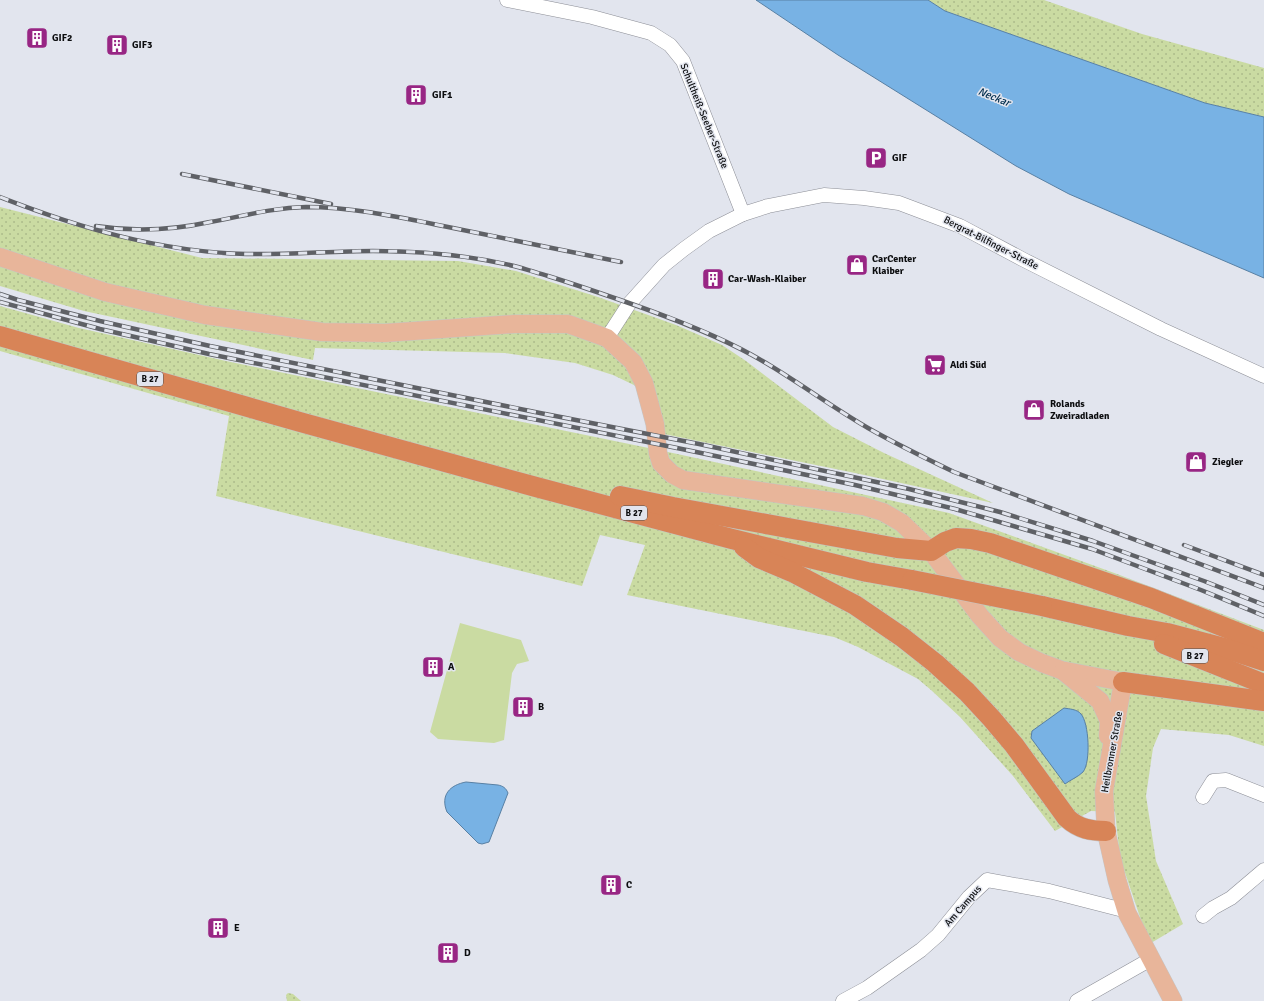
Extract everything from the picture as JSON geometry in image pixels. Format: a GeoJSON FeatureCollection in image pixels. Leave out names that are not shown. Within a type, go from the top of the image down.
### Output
{"type":"FeatureCollection","features":[{"type":"Feature","properties":{"kind":"highway","name":"B 27"},"geometry":{"type":"LineString","coordinates":[[0,336],[293,420],[732,539],[867,572],[1042,606],[1128,626],[1167,633],[1224,648],[1264,661]]}},
{"type":"Feature","properties":{"kind":"highway"},"geometry":{"type":"LineString","coordinates":[[536,487],[603,492],[673,507],[897,548],[932,551],[945,542],[956,538],[990,543],[1151,598],[1264,643]]}},
{"type":"Feature","properties":{"kind":"highway"},"geometry":{"type":"LineString","coordinates":[[732,539],[759,558],[792,572],[855,605],[902,637],[967,692],[992,719],[1014,745],[1068,818],[1076,825],[1090,830],[1106,832]]}},
{"type":"Feature","properties":{"kind":"highway","name":"B 27"},"geometry":{"type":"LineString","coordinates":[[1128,626],[1162,643],[1264,684]]}},
{"type":"Feature","properties":{"kind":"highway"},"geometry":{"type":"LineString","coordinates":[[1123,682],[1264,701]]}},
{"type":"Feature","properties":{"kind":"main road"},"geometry":{"type":"LineString","coordinates":[[0,257],[105,292],[205,314],[322,332],[385,333],[514,324],[568,324],[607,338],[632,362],[644,383],[655,424],[658,452],[661,463],[672,474],[683,480],[863,506],[884,512],[902,523],[932,551],[980,616],[1000,638],[1019,652],[1061,670],[1123,682]]}},
{"type":"Feature","properties":{"kind":"main road"},"geometry":{"type":"LineString","coordinates":[[1061,670],[1100,701],[1109,721],[1107,771]]}},
{"type":"Feature","properties":{"kind":"main road","name":"Heilbronner Straße"},"geometry":{"type":"LineString","coordinates":[[1123,682],[1104,791],[1106,832],[1117,880],[1127,911],[1173,1001]]}},
{"type":"Feature","properties":{"kind":"street","name":"Schultheiß-Seeber-Straße"},"geometry":{"type":"LineString","coordinates":[[507,0],[592,17],[651,33],[670,45],[684,61],[743,214]]}},
{"type":"Feature","properties":{"kind":"street","name":"Bergrat-Bilfinger-Straße"},"geometry":{"type":"LineString","coordinates":[[607,338],[629,304],[664,265],[709,232],[743,214],[768,206],[824,195],[864,198],[899,203],[960,226],[1161,329],[1264,376]]}},
{"type":"Feature","properties":{"kind":"street"},"geometry":{"type":"LineString","coordinates":[[1203,797],[1213,782],[1226,780],[1264,794]]}},
{"type":"Feature","properties":{"kind":"street"},"geometry":{"type":"LineString","coordinates":[[1203,916],[1213,908],[1231,898],[1264,870]]}},
{"type":"Feature","properties":{"kind":"street","name":"Am Campus"},"geometry":{"type":"LineString","coordinates":[[843,1001],[867,988],[921,950],[938,935],[970,897],[987,880],[1049,891],[1127,911]]}},
{"type":"Feature","properties":{"kind":"street"},"geometry":{"type":"LineString","coordinates":[[1082,1000],[1151,958]]}},
{"type":"Feature","properties":{"kind":"green space"},"geometry":{"type":"Polygon","coordinates":[[[928,0],[1044,0],[1142,34],[1264,68],[1264,117],[1205,103],[945,11],[928,0]]]}},
{"type":"Feature","properties":{"kind":"green space"},"geometry":{"type":"Polygon","coordinates":[[[0,207],[202,258],[458,261],[516,271],[598,297],[676,325],[722,345],[746,361],[833,427],[884,453],[993,503],[654,432],[636,386],[613,375],[575,363],[505,353],[315,348],[313,360],[84,311],[0,286],[0,207]]]}},
{"type":"Feature","properties":{"kind":"green space"},"geometry":{"type":"Polygon","coordinates":[[[0,306],[79,328],[226,361],[668,452],[949,513],[1117,574],[1264,630],[1264,746],[1229,735],[1161,729],[1153,748],[1146,796],[1156,861],[1183,924],[1151,943],[1142,923],[1120,858],[1115,812],[1091,811],[1055,831],[1013,776],[960,717],[918,679],[858,647],[834,637],[627,595],[645,545],[600,535],[582,586],[216,496],[229,416],[0,351],[0,306]]]}},
{"type":"Feature","properties":{"kind":"green space"},"geometry":{"type":"Polygon","coordinates":[[[460,623],[521,640],[529,661],[517,664],[512,673],[504,740],[494,743],[438,739],[430,732],[460,623]]]}},
{"type":"Feature","properties":{"kind":"green space"},"geometry":{"type":"Polygon","coordinates":[[[288,993],[293,994],[301,1001],[287,1001],[286,995],[288,993]]]}},
{"type":"Feature","properties":{"kind":"water","name":"Neckar"},"geometry":{"type":"Polygon","coordinates":[[[756,0],[928,0],[945,11],[1205,103],[1264,117],[1264,278],[1069,194],[1016,166],[838,55],[756,0]]]}},
{"type":"Feature","properties":{"kind":"water"},"geometry":{"type":"Polygon","coordinates":[[[1064,708],[1075,710],[1081,714],[1086,725],[1088,743],[1086,767],[1083,772],[1065,784],[1031,738],[1032,731],[1064,708]]]}},
{"type":"Feature","properties":{"kind":"water"},"geometry":{"type":"Polygon","coordinates":[[[466,782],[500,785],[508,793],[489,842],[482,844],[478,843],[447,812],[445,801],[448,792],[451,788],[460,783],[466,782]]]}},
{"type":"Feature","properties":{"kind":"railway"},"geometry":{"type":"LineString","coordinates":[[182,174],[331,204]]}},
{"type":"Feature","properties":{"kind":"railway"},"geometry":{"type":"LineString","coordinates":[[0,197],[60,219],[90,228],[183,249],[246,254],[373,251],[427,253],[462,256],[497,262],[548,276],[658,314],[721,340],[752,355],[868,428],[954,472],[1264,588]]}},
{"type":"Feature","properties":{"kind":"railway"},"geometry":{"type":"LineString","coordinates":[[96,226],[125,229],[182,227],[281,209],[323,207],[392,216],[621,262]]}},
{"type":"Feature","properties":{"kind":"railway"},"geometry":{"type":"LineString","coordinates":[[0,294],[100,321],[210,346],[699,444],[909,489],[1000,512],[1093,541],[1204,581],[1264,605]]}},
{"type":"Feature","properties":{"kind":"railway"},"geometry":{"type":"LineString","coordinates":[[0,302],[100,329],[209,354],[677,448],[855,485],[955,509],[1092,549],[1201,590],[1264,616]]}},
{"type":"Feature","properties":{"kind":"railway"},"geometry":{"type":"LineString","coordinates":[[1184,545],[1264,575]]}},
{"type":"Feature","properties":{"kind":"place","name":"GIF2"},"geometry":{"type":"Point","coordinates":[37,38]}},
{"type":"Feature","properties":{"kind":"place","name":"GIF3"},"geometry":{"type":"Point","coordinates":[117,45]}},
{"type":"Feature","properties":{"kind":"place","name":"GIF1"},"geometry":{"type":"Point","coordinates":[416,95]}},
{"type":"Feature","properties":{"kind":"place","name":"GIF"},"geometry":{"type":"Point","coordinates":[876,158]}},
{"type":"Feature","properties":{"kind":"place","name":"CarCenter Klaiber"},"geometry":{"type":"Point","coordinates":[857,265]}},
{"type":"Feature","properties":{"kind":"place","name":"Car-Wash-Klaiber"},"geometry":{"type":"Point","coordinates":[713,279]}},
{"type":"Feature","properties":{"kind":"place","name":"Aldi Süd"},"geometry":{"type":"Point","coordinates":[935,365]}},
{"type":"Feature","properties":{"kind":"place","name":"Rolands Zweiradladen"},"geometry":{"type":"Point","coordinates":[1034,410]}},
{"type":"Feature","properties":{"kind":"place","name":"Ziegler"},"geometry":{"type":"Point","coordinates":[1196,462]}},
{"type":"Feature","properties":{"kind":"place","name":"A"},"geometry":{"type":"Point","coordinates":[433,667]}},
{"type":"Feature","properties":{"kind":"place","name":"B"},"geometry":{"type":"Point","coordinates":[523,707]}},
{"type":"Feature","properties":{"kind":"place","name":"C"},"geometry":{"type":"Point","coordinates":[611,885]}},
{"type":"Feature","properties":{"kind":"place","name":"E"},"geometry":{"type":"Point","coordinates":[218,928]}},
{"type":"Feature","properties":{"kind":"place","name":"D"},"geometry":{"type":"Point","coordinates":[448,953]}}]}
